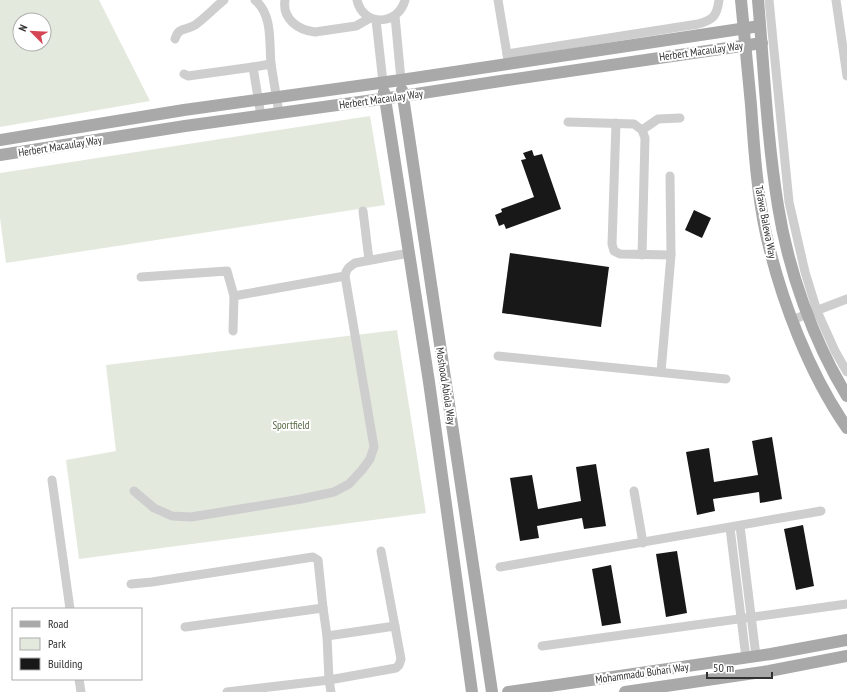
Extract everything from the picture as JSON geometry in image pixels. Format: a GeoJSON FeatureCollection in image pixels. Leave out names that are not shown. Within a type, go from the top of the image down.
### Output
{"type":"FeatureCollection","features":[{"type":"Feature","properties":{"kind":"main road","name":"Tafawa Balewa Way"},"geometry":{"type":"LineString","coordinates":[[741,0],[744,45],[760,198],[766,234],[792,320],[817,377],[847,428]]}},
{"type":"Feature","properties":{"kind":"main road","name":"Tafawa Balewa Way"},"geometry":{"type":"LineString","coordinates":[[758,0],[771,153],[778,206],[786,244],[812,313],[815,335],[847,396]]}},
{"type":"Feature","properties":{"kind":"main road","name":"Herbert Macaulay Way"},"geometry":{"type":"LineString","coordinates":[[0,140],[276,97],[401,80],[508,59],[760,26]]}},
{"type":"Feature","properties":{"kind":"main road","name":"Herbert Macaulay Way"},"geometry":{"type":"LineString","coordinates":[[0,155],[762,43]]}},
{"type":"Feature","properties":{"kind":"main road","name":"Moshood Abiola Way"},"geometry":{"type":"LineString","coordinates":[[401,80],[492,692]]}},
{"type":"Feature","properties":{"kind":"main road","name":"Moshood Abiola Way"},"geometry":{"type":"LineString","coordinates":[[383,82],[429,382],[472,692]]}},
{"type":"Feature","properties":{"kind":"main road"},"geometry":{"type":"LineString","coordinates":[[429,382],[445,380]]}},
{"type":"Feature","properties":{"kind":"main road","name":"Mohammadu Buhari Way"},"geometry":{"type":"LineString","coordinates":[[508,692],[751,657],[847,640]]}},
{"type":"Feature","properties":{"kind":"main road","name":"Mohammadu Buhari Way"},"geometry":{"type":"LineString","coordinates":[[625,692],[769,671],[847,656]]}},
{"type":"Feature","properties":{"kind":"street"},"geometry":{"type":"LineString","coordinates":[[175,39],[177,33],[181,30],[194,26],[224,0]]}},
{"type":"Feature","properties":{"kind":"street"},"geometry":{"type":"LineString","coordinates":[[255,0],[264,9],[268,20],[271,64],[279,113]]}},
{"type":"Feature","properties":{"kind":"street"},"geometry":{"type":"LineString","coordinates":[[285,0],[285,9],[294,25],[314,32],[356,26],[373,19],[383,20],[395,16],[400,11],[405,0]]}},
{"type":"Feature","properties":{"kind":"street"},"geometry":{"type":"LineString","coordinates":[[357,0],[361,9],[373,19],[383,82]]}},
{"type":"Feature","properties":{"kind":"street"},"geometry":{"type":"LineString","coordinates":[[498,0],[508,59],[698,24],[708,21],[715,16],[719,0]]}},
{"type":"Feature","properties":{"kind":"street"},"geometry":{"type":"LineString","coordinates":[[769,0],[789,202],[805,272],[812,313],[847,372]]}},
{"type":"Feature","properties":{"kind":"street"},"geometry":{"type":"LineString","coordinates":[[836,0],[843,15],[847,76]]}},
{"type":"Feature","properties":{"kind":"street"},"geometry":{"type":"LineString","coordinates":[[395,16],[401,80]]}},
{"type":"Feature","properties":{"kind":"street"},"geometry":{"type":"LineString","coordinates":[[184,74],[188,76],[271,64]]}},
{"type":"Feature","properties":{"kind":"street"},"geometry":{"type":"LineString","coordinates":[[253,67],[261,116]]}},
{"type":"Feature","properties":{"kind":"street"},"geometry":{"type":"LineString","coordinates":[[642,130],[658,119],[680,118]]}},
{"type":"Feature","properties":{"kind":"street"},"geometry":{"type":"LineString","coordinates":[[568,122],[634,124],[642,130],[645,138],[642,255]]}},
{"type":"Feature","properties":{"kind":"street"},"geometry":{"type":"LineString","coordinates":[[616,123],[612,244],[614,251],[620,254],[671,256]]}},
{"type":"Feature","properties":{"kind":"street"},"geometry":{"type":"LineString","coordinates":[[661,372],[671,256],[670,176]]}},
{"type":"Feature","properties":{"kind":"street"},"geometry":{"type":"LineString","coordinates":[[363,211],[369,260]]}},
{"type":"Feature","properties":{"kind":"street"},"geometry":{"type":"LineString","coordinates":[[134,492],[154,508],[172,516],[191,517],[308,498],[334,492],[349,484],[370,459],[374,447],[345,276],[346,271],[349,267],[355,264],[369,260],[409,253]]}},
{"type":"Feature","properties":{"kind":"street"},"geometry":{"type":"LineString","coordinates":[[141,277],[227,271],[234,296],[233,331]]}},
{"type":"Feature","properties":{"kind":"street"},"geometry":{"type":"LineString","coordinates":[[234,296],[345,276]]}},
{"type":"Feature","properties":{"kind":"street"},"geometry":{"type":"LineString","coordinates":[[792,320],[847,299]]}},
{"type":"Feature","properties":{"kind":"street"},"geometry":{"type":"LineString","coordinates":[[498,356],[726,379]]}},
{"type":"Feature","properties":{"kind":"street"},"geometry":{"type":"LineString","coordinates":[[52,480],[70,608]]}},
{"type":"Feature","properties":{"kind":"street"},"geometry":{"type":"LineString","coordinates":[[634,491],[644,543]]}},
{"type":"Feature","properties":{"kind":"street"},"geometry":{"type":"LineString","coordinates":[[500,567],[821,512]]}},
{"type":"Feature","properties":{"kind":"street"},"geometry":{"type":"LineString","coordinates":[[740,526],[752,617],[751,657]]}},
{"type":"Feature","properties":{"kind":"street"},"geometry":{"type":"LineString","coordinates":[[730,528],[742,618],[751,657]]}},
{"type":"Feature","properties":{"kind":"street"},"geometry":{"type":"LineString","coordinates":[[227,692],[329,680],[396,668],[401,659],[381,551]]}},
{"type":"Feature","properties":{"kind":"street"},"geometry":{"type":"LineString","coordinates":[[131,584],[313,557],[318,560],[323,608],[328,636],[329,680],[331,692]]}},
{"type":"Feature","properties":{"kind":"street"},"geometry":{"type":"LineString","coordinates":[[542,646],[847,604]]}},
{"type":"Feature","properties":{"kind":"street"},"geometry":{"type":"LineString","coordinates":[[185,627],[323,608]]}},
{"type":"Feature","properties":{"kind":"street"},"geometry":{"type":"LineString","coordinates":[[328,636],[394,626]]}},
{"type":"Feature","properties":{"kind":"street"},"geometry":{"type":"LineString","coordinates":[[79,680],[80,692]]}},
{"type":"Feature","properties":{"kind":"green space"},"geometry":{"type":"Polygon","coordinates":[[[0,0],[99,0],[150,101],[0,127],[0,0]]]}},
{"type":"Feature","properties":{"kind":"green space"},"geometry":{"type":"Polygon","coordinates":[[[370,116],[385,205],[6,263],[0,218],[0,173],[370,116]]]}},
{"type":"Feature","properties":{"kind":"green space","name":"Sportfield"},"geometry":{"type":"Polygon","coordinates":[[[397,330],[426,513],[79,559],[66,460],[116,451],[106,365],[397,330]]]}},
{"type":"Feature","properties":{"kind":"building"},"geometry":{"type":"Polygon","coordinates":[[[532,150],[534,156],[542,154],[561,209],[506,229],[504,224],[499,226],[495,215],[502,212],[501,209],[534,197],[521,160],[526,159],[523,153],[532,150]]]}},
{"type":"Feature","properties":{"kind":"building"},"geometry":{"type":"Polygon","coordinates":[[[694,210],[711,218],[702,238],[685,230],[694,210]]]}},
{"type":"Feature","properties":{"kind":"building"},"geometry":{"type":"Polygon","coordinates":[[[510,253],[609,267],[601,327],[502,313],[510,253]]]}},
{"type":"Feature","properties":{"kind":"building"},"geometry":{"type":"Polygon","coordinates":[[[772,437],[782,499],[760,503],[759,492],[713,499],[715,511],[697,515],[686,452],[709,448],[714,482],[758,475],[752,441],[772,437]]]}},
{"type":"Feature","properties":{"kind":"building"},"geometry":{"type":"Polygon","coordinates":[[[596,464],[606,526],[584,529],[582,518],[537,526],[539,538],[520,541],[510,478],[532,475],[538,509],[581,501],[576,467],[596,464]]]}},
{"type":"Feature","properties":{"kind":"building"},"geometry":{"type":"Polygon","coordinates":[[[803,525],[814,586],[796,590],[784,529],[803,525]]]}},
{"type":"Feature","properties":{"kind":"building"},"geometry":{"type":"Polygon","coordinates":[[[677,551],[687,613],[666,617],[656,554],[677,551]]]}},
{"type":"Feature","properties":{"kind":"building"},"geometry":{"type":"Polygon","coordinates":[[[611,565],[621,623],[602,626],[592,569],[611,565]]]}}]}
